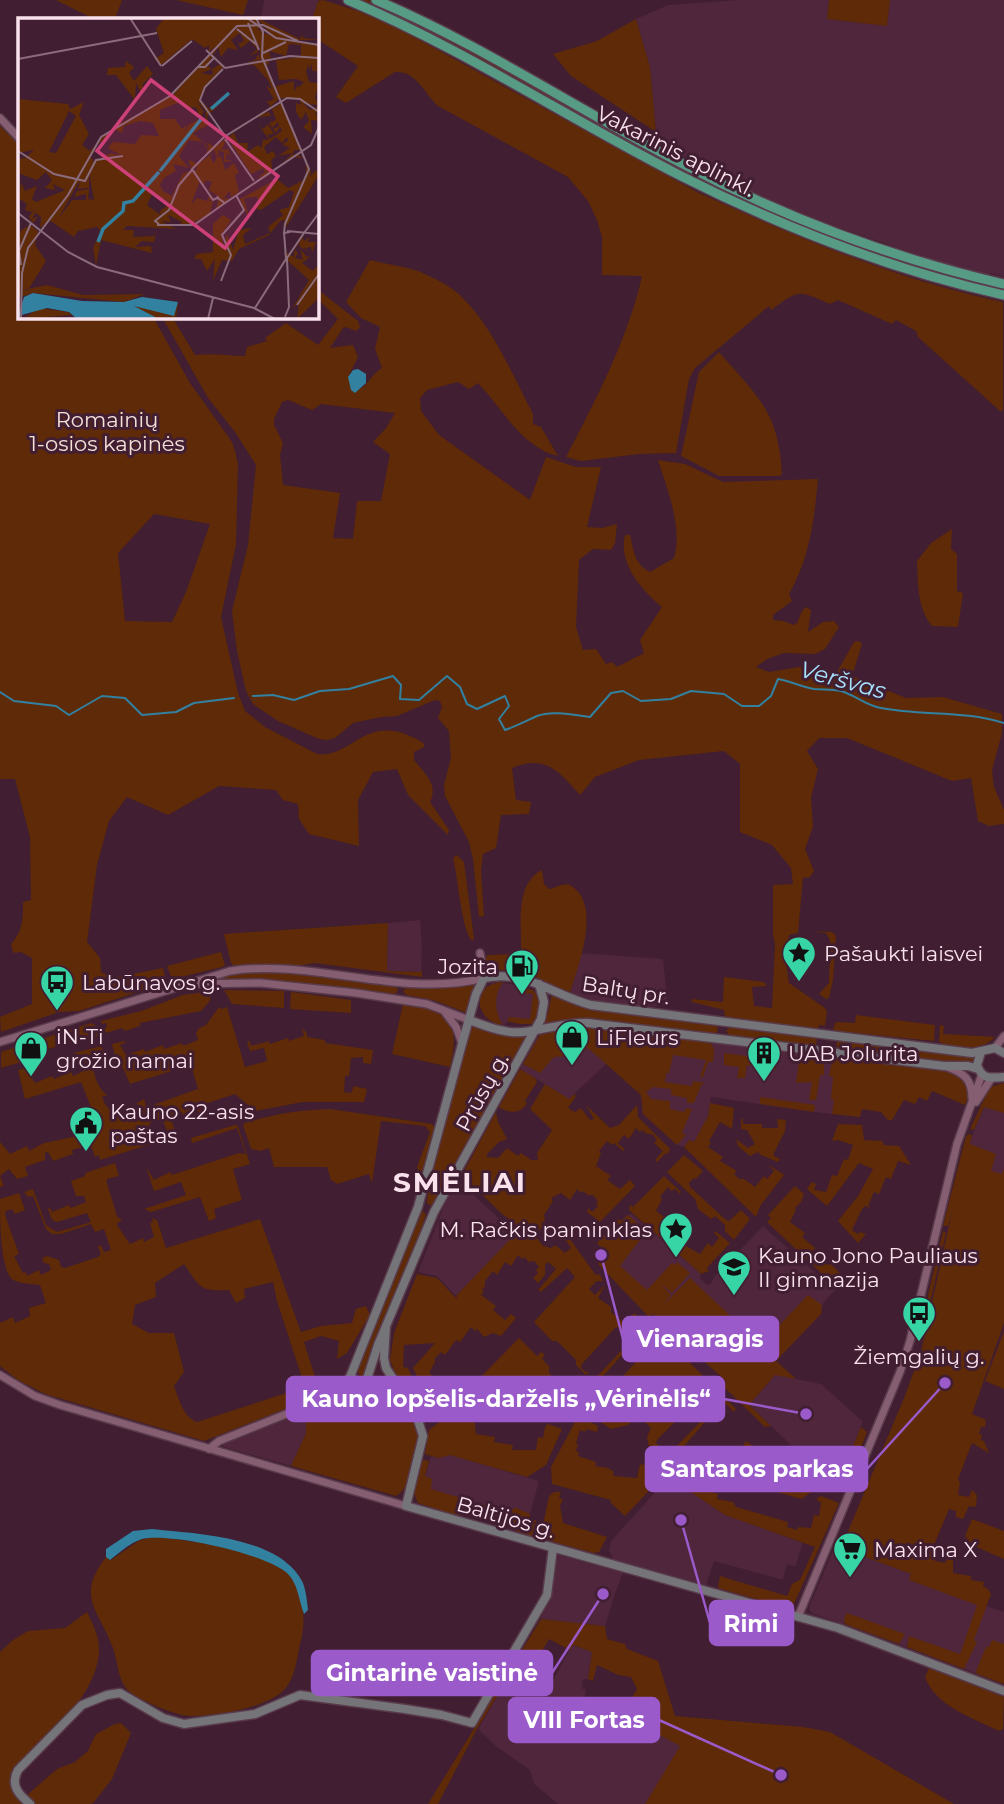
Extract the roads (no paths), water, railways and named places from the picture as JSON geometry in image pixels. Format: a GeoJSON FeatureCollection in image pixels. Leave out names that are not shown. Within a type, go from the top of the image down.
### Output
{"type":"FeatureCollection","features":[{"type":"Feature","properties":{"kind":"highway","name":"Vakarinis aplinkl."},"geometry":{"type":"LineString","coordinates":[[348,0],[443,44],[681,176],[756,212],[845,248],[936,278],[989,286],[1004,284]]}},
{"type":"Feature","properties":{"kind":"highway","name":"Vakarinis aplinkl."},"geometry":{"type":"LineString","coordinates":[[376,0],[448,35],[682,164],[759,202],[847,238],[989,286],[1004,295]]}},
{"type":"Feature","properties":{"kind":"main road","name":"Baltų pr."},"geometry":{"type":"LineString","coordinates":[[484,978],[508,975],[591,1005],[981,1052],[995,1048]]}},
{"type":"Feature","properties":{"kind":"main road","name":"Prūsų g."},"geometry":{"type":"LineString","coordinates":[[350,1377],[418,1207],[462,1044],[484,978]]}},
{"type":"Feature","properties":{"kind":"main road","name":"Prūsų g."},"geometry":{"type":"LineString","coordinates":[[365,1385],[386,1326],[434,1212],[543,1012],[544,1002],[539,984]]}},
{"type":"Feature","properties":{"kind":"main road","name":"Prūsų g."},"geometry":{"type":"LineString","coordinates":[[473,1006],[485,1026]]}},
{"type":"Feature","properties":{"kind":"main road","name":"Baltų pr."},"geometry":{"type":"LineString","coordinates":[[469,1020],[512,1032],[560,1024],[588,1023],[944,1066],[968,1066],[999,1077]]}},
{"type":"Feature","properties":{"kind":"main road"},"geometry":{"type":"LineString","coordinates":[[721,1040],[723,1022]]}},
{"type":"Feature","properties":{"kind":"main road"},"geometry":{"type":"LineString","coordinates":[[829,1052],[831,1035]]}},
{"type":"Feature","properties":{"kind":"main road"},"geometry":{"type":"LineString","coordinates":[[995,1048],[1004,1053]]}},
{"type":"Feature","properties":{"kind":"main road"},"geometry":{"type":"LineString","coordinates":[[980,1072],[977,1062],[981,1052]]}},
{"type":"Feature","properties":{"kind":"main road"},"geometry":{"type":"LineString","coordinates":[[418,1207],[434,1212]]}},
{"type":"Feature","properties":{"kind":"main road","name":"Prūsų g."},"geometry":{"type":"LineString","coordinates":[[386,1326],[386,1368],[422,1427],[422,1445],[406,1506]]}},
{"type":"Feature","properties":{"kind":"main road"},"geometry":{"type":"LineString","coordinates":[[350,1377],[416,1414]]}},
{"type":"Feature","properties":{"kind":"main road","name":"Baltijos g."},"geometry":{"type":"LineString","coordinates":[[406,1506],[857,1635],[1004,1691]]}},
{"type":"Feature","properties":{"kind":"main road"},"geometry":{"type":"LineString","coordinates":[[30,1804],[15,1789],[18,1770],[82,1705],[120,1693],[145,1709],[176,1722],[191,1724],[264,1712],[300,1695],[405,1709],[472,1723],[547,1595],[553,1548]]}},
{"type":"Feature","properties":{"kind":"street"},"geometry":{"type":"LineString","coordinates":[[0,118],[18,137]]}},
{"type":"Feature","properties":{"kind":"street"},"geometry":{"type":"LineString","coordinates":[[480,953],[484,978]]}},
{"type":"Feature","properties":{"kind":"street","name":"Baltų pr."},"geometry":{"type":"LineString","coordinates":[[0,1042],[230,971],[262,968],[445,984],[484,978]]}},
{"type":"Feature","properties":{"kind":"street"},"geometry":{"type":"LineString","coordinates":[[400,999],[402,982]]}},
{"type":"Feature","properties":{"kind":"street","name":"Baltų pr."},"geometry":{"type":"LineString","coordinates":[[188,984],[288,985],[400,999],[441,1008],[469,1020]]}},
{"type":"Feature","properties":{"kind":"street"},"geometry":{"type":"LineString","coordinates":[[441,1008],[456,1027],[462,1044]]}},
{"type":"Feature","properties":{"kind":"street"},"geometry":{"type":"LineString","coordinates":[[995,1048],[1004,1036]]}},
{"type":"Feature","properties":{"kind":"street"},"geometry":{"type":"LineString","coordinates":[[944,1066],[960,1072],[968,1079],[972,1089],[971,1109]]}},
{"type":"Feature","properties":{"kind":"street"},"geometry":{"type":"LineString","coordinates":[[798,1617],[900,1372],[954,1153],[971,1109],[980,1072]]}},
{"type":"Feature","properties":{"kind":"street"},"geometry":{"type":"LineString","coordinates":[[971,1109],[999,1077]]}},
{"type":"Feature","properties":{"kind":"street","name":"Baltijos g."},"geometry":{"type":"LineString","coordinates":[[0,1375],[35,1396],[60,1405],[406,1506]]}},
{"type":"Feature","properties":{"kind":"street","name":"Prūsų g."},"geometry":{"type":"LineString","coordinates":[[208,1449],[219,1441],[326,1398],[350,1377]]}},
{"type":"Feature","properties":{"kind":"water"},"geometry":{"type":"Polygon","coordinates":[[[358,369],[366,374],[366,383],[355,393],[351,390],[348,377],[353,370],[358,369]]]}},
{"type":"Feature","properties":{"kind":"water"},"geometry":{"type":"Polygon","coordinates":[[[152,1529],[235,1540],[276,1555],[292,1567],[303,1583],[308,1610],[304,1614],[291,1578],[277,1566],[218,1546],[173,1539],[142,1539],[110,1560],[106,1557],[106,1549],[133,1531],[152,1529]]]}},
{"type":"Feature","properties":{"kind":"waterway","name":"Veršvas"},"geometry":{"type":"LineString","coordinates":[[253,696],[273,695],[294,700],[320,691],[349,689],[393,676],[401,685],[400,699],[419,700],[447,676],[460,687],[467,704],[477,709],[505,696],[509,706],[499,719],[505,730],[549,713],[590,717],[611,693],[623,691],[641,701],[671,699],[691,691],[724,694],[742,706],[759,706],[771,696],[778,679],[814,689],[841,691],[881,708],[974,716],[1004,723]]}},
{"type":"Feature","properties":{"kind":"waterway","name":"Veršvas"},"geometry":{"type":"LineString","coordinates":[[0,692],[14,701],[56,706],[69,715],[102,696],[125,698],[142,715],[176,712],[194,703],[234,698]]}},
{"type":"Feature","properties":{"kind":"place","name":"Pašaukti laisvei"},"geometry":{"type":"Point","coordinates":[799,983]}},
{"type":"Feature","properties":{"kind":"place","name":"Jozita"},"geometry":{"type":"Point","coordinates":[522,996]}},
{"type":"Feature","properties":{"kind":"place","name":"Labūnavos g."},"geometry":{"type":"Point","coordinates":[57,1012]}},
{"type":"Feature","properties":{"kind":"place","name":"LiFleurs"},"geometry":{"type":"Point","coordinates":[572,1067]}},
{"type":"Feature","properties":{"kind":"place","name":"iN-Ti grožio namai"},"geometry":{"type":"Point","coordinates":[31,1078]}},
{"type":"Feature","properties":{"kind":"place","name":"UAB Jolurita"},"geometry":{"type":"Point","coordinates":[764,1083]}},
{"type":"Feature","properties":{"kind":"place","name":"Kauno 22-asis paštas"},"geometry":{"type":"Point","coordinates":[86,1153]}},
{"type":"Feature","properties":{"kind":"place","name":"Vienaragis"},"geometry":{"type":"Point","coordinates":[601,1255]}},
{"type":"Feature","properties":{"kind":"place","name":"M. Račkis paminklas"},"geometry":{"type":"Point","coordinates":[676,1259]}},
{"type":"Feature","properties":{"kind":"place","name":"Kauno Jono Pauliaus II gimnazija"},"geometry":{"type":"Point","coordinates":[734,1297]}},
{"type":"Feature","properties":{"kind":"place","name":"Žiemgalių g."},"geometry":{"type":"Point","coordinates":[919,1343]}},
{"type":"Feature","properties":{"kind":"place","name":"Santaros parkas"},"geometry":{"type":"Point","coordinates":[945,1383]}},
{"type":"Feature","properties":{"kind":"place","name":"Kauno lopšelis-darželis „Vėrinėlis“"},"geometry":{"type":"Point","coordinates":[806,1414]}},
{"type":"Feature","properties":{"kind":"place","name":"Rimi"},"geometry":{"type":"Point","coordinates":[681,1520]}},
{"type":"Feature","properties":{"kind":"place","name":"Maxima X"},"geometry":{"type":"Point","coordinates":[850,1579]}},
{"type":"Feature","properties":{"kind":"place","name":"Gintarinė vaistinė"},"geometry":{"type":"Point","coordinates":[603,1594]}},
{"type":"Feature","properties":{"kind":"place","name":"VIII Fortas"},"geometry":{"type":"Point","coordinates":[781,1775]}},
{"type":"Feature","properties":{"kind":"district","name":"SMĖLIAI"},"geometry":{"type":"Point","coordinates":[460,1182]}},
{"type":"Feature","properties":{"kind":"park label","name":"Romainių 1-osios kapinės"},"geometry":{"type":"Point","coordinates":[107,431]}}]}
